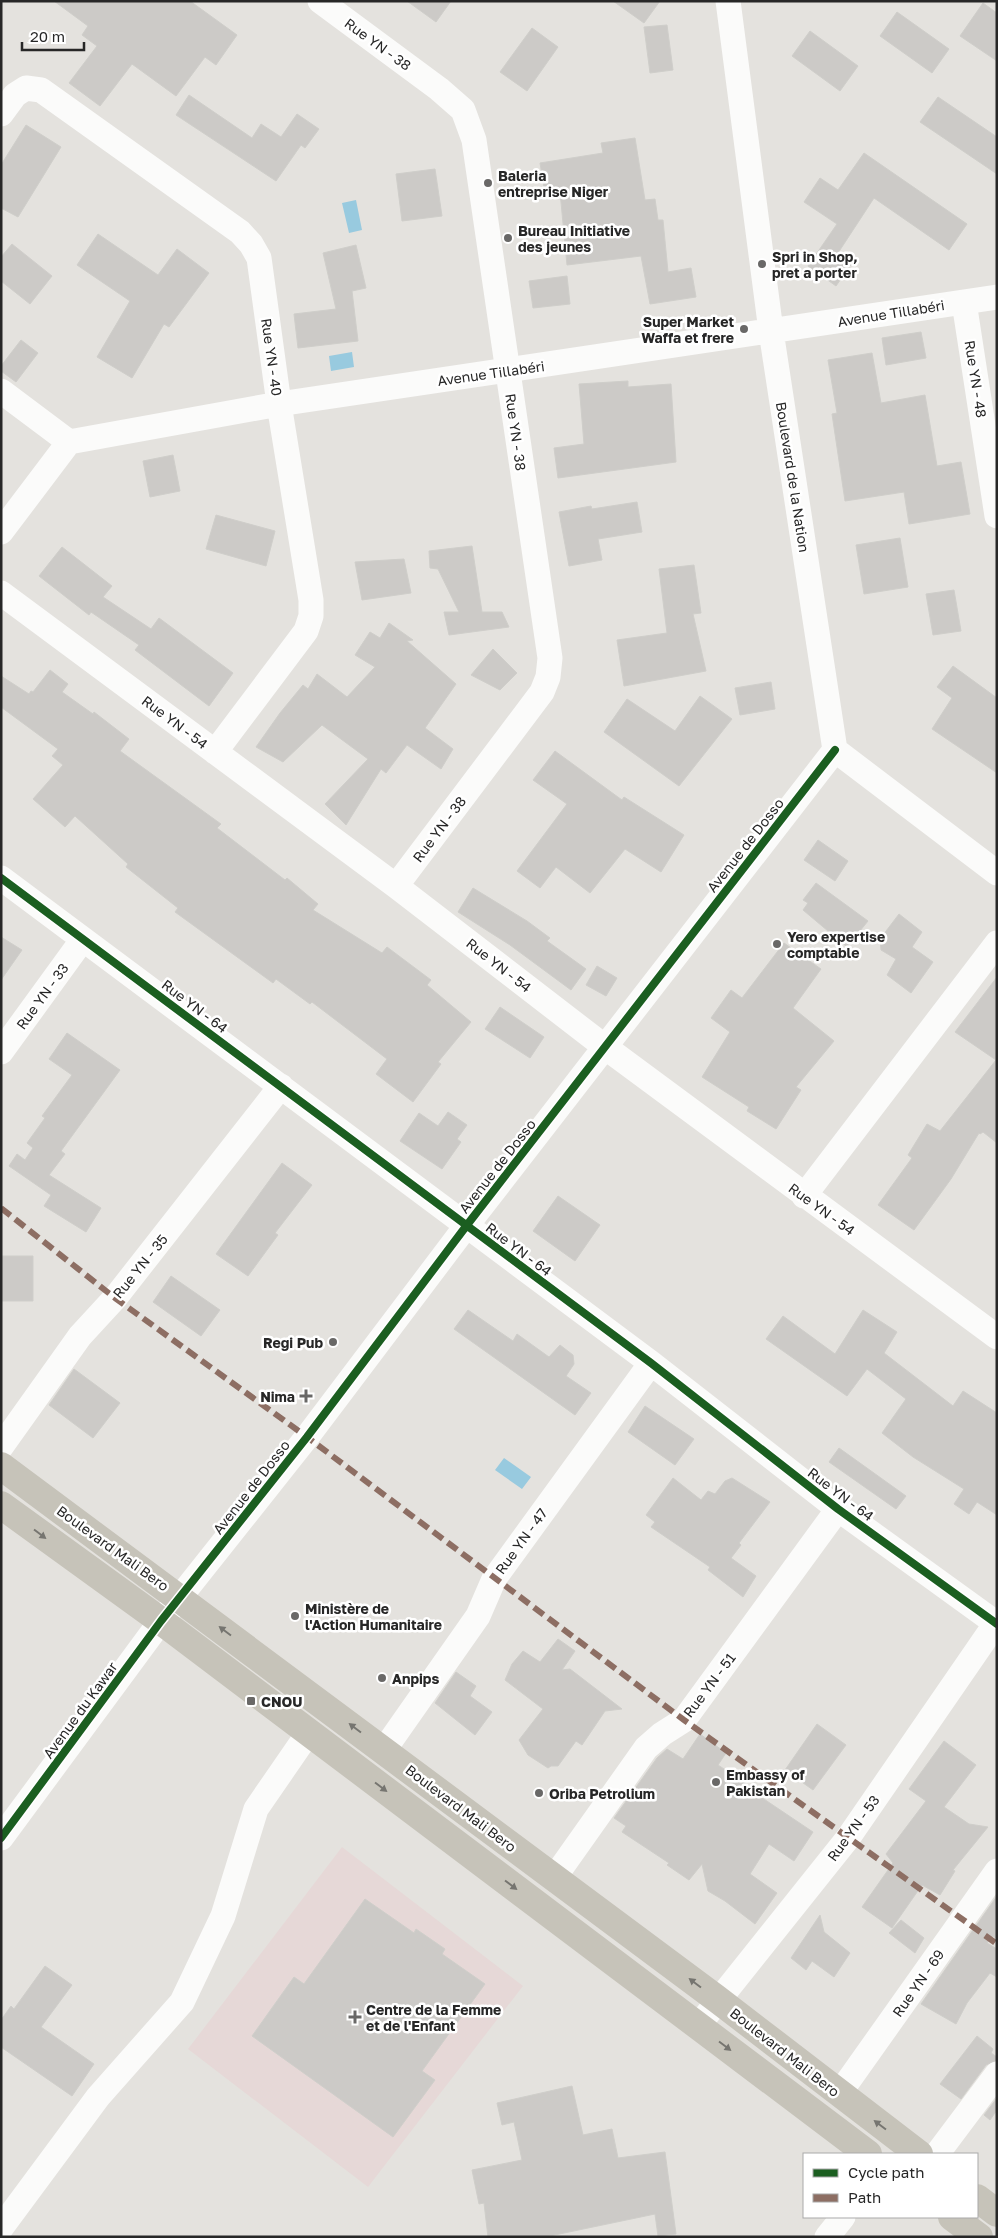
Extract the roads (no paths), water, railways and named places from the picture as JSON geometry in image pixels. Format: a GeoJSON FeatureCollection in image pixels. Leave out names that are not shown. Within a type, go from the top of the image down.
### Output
{"type":"FeatureCollection","features":[{"type":"Feature","properties":{"kind":"main road","name":"Boulevard Mali Bero"},"geometry":{"type":"LineString","coordinates":[[1,1466],[180,1597],[718,1999],[917,2153]]}},
{"type":"Feature","properties":{"kind":"main road"},"geometry":{"type":"LineString","coordinates":[[1,1505],[161,1621],[867,2153]]}},
{"type":"Feature","properties":{"kind":"main road"},"geometry":{"type":"LineString","coordinates":[[978,2199],[997,2213]]}},
{"type":"Feature","properties":{"kind":"main road"},"geometry":{"type":"LineString","coordinates":[[953,2218],[979,2237]]}},
{"type":"Feature","properties":{"kind":"street","name":"Rue YN - 38"},"geometry":{"type":"LineString","coordinates":[[320,1],[439,89],[463,110],[474,140],[550,658],[548,677],[542,692],[396,886]]}},
{"type":"Feature","properties":{"kind":"street","name":"Boulevard de la Nation"},"geometry":{"type":"LineString","coordinates":[[728,1],[771,331],[835,750]]}},
{"type":"Feature","properties":{"kind":"street","name":"Rue YN - 40"},"geometry":{"type":"LineString","coordinates":[[1,114],[15,95],[26,88],[41,90],[240,232],[251,244],[259,258],[279,404],[312,616],[306,630],[215,752]]}},
{"type":"Feature","properties":{"kind":"street","name":"Avenue Tillabéri"},"geometry":{"type":"LineString","coordinates":[[69,442],[279,404],[997,298]]}},
{"type":"Feature","properties":{"kind":"street","name":"Rue YN - 48"},"geometry":{"type":"LineString","coordinates":[[964,302],[997,516]]}},
{"type":"Feature","properties":{"kind":"street"},"geometry":{"type":"LineString","coordinates":[[1,391],[69,442],[1,532]]}},
{"type":"Feature","properties":{"kind":"street","name":"Rue YN - 54"},"geometry":{"type":"LineString","coordinates":[[1,593],[396,886],[605,1047],[804,1196],[997,1337]]}},
{"type":"Feature","properties":{"kind":"street"},"geometry":{"type":"LineString","coordinates":[[835,750],[997,873]]}},
{"type":"Feature","properties":{"kind":"street","name":"Avenue de Dosso"},"geometry":{"type":"LineString","coordinates":[[180,1597],[307,1437],[468,1225],[835,750]]}},
{"type":"Feature","properties":{"kind":"street","name":"Rue YN - 64"},"geometry":{"type":"LineString","coordinates":[[1,878],[468,1225],[651,1363],[838,1509],[996,1623]]}},
{"type":"Feature","properties":{"kind":"street","name":"Rue YN - 33"},"geometry":{"type":"LineString","coordinates":[[1,1052],[83,939]]}},
{"type":"Feature","properties":{"kind":"street"},"geometry":{"type":"LineString","coordinates":[[804,1196],[997,943]]}},
{"type":"Feature","properties":{"kind":"street","name":"Rue YN - 35"},"geometry":{"type":"LineString","coordinates":[[1,1447],[80,1336],[115,1298],[281,1086]]}},
{"type":"Feature","properties":{"kind":"street","name":"Rue YN - 47"},"geometry":{"type":"LineString","coordinates":[[384,1750],[478,1616],[494,1579],[651,1363]]}},
{"type":"Feature","properties":{"kind":"street","name":"Rue YN - 51"},"geometry":{"type":"LineString","coordinates":[[554,1878],[646,1748],[662,1734],[684,1720],[838,1509]]}},
{"type":"Feature","properties":{"kind":"street","name":"Avenue du Kawar"},"geometry":{"type":"LineString","coordinates":[[1,1838],[180,1597]]}},
{"type":"Feature","properties":{"kind":"street","name":"Rue YN - 53"},"geometry":{"type":"LineString","coordinates":[[698,2026],[848,1838],[996,1623]]}},
{"type":"Feature","properties":{"kind":"street"},"geometry":{"type":"LineString","coordinates":[[1,2228],[98,2097],[182,2002],[223,1916],[256,1809],[308,1732]]}},
{"type":"Feature","properties":{"kind":"street","name":"Rue YN - 69"},"geometry":{"type":"LineString","coordinates":[[839,2094],[997,1872]]}},
{"type":"Feature","properties":{"kind":"street"},"geometry":{"type":"LineString","coordinates":[[938,2153],[997,2074]]}},
{"type":"Feature","properties":{"kind":"street"},"geometry":{"type":"LineString","coordinates":[[827,2237],[842,2218]]}},
{"type":"Feature","properties":{"kind":"water"},"geometry":{"type":"Polygon","coordinates":[[[356,200],[362,230],[349,233],[342,203],[356,200]]]}},
{"type":"Feature","properties":{"kind":"water"},"geometry":{"type":"Polygon","coordinates":[[[352,352],[354,367],[331,371],[329,356],[352,352]]]}},
{"type":"Feature","properties":{"kind":"water"},"geometry":{"type":"Polygon","coordinates":[[[504,1458],[531,1477],[522,1489],[495,1470],[504,1458]]]}},
{"type":"Feature","properties":{"kind":"place","name":"Baleria entreprise Niger"},"geometry":{"type":"Point","coordinates":[488,183]}},
{"type":"Feature","properties":{"kind":"place","name":"Bureau Initiative des jeunes"},"geometry":{"type":"Point","coordinates":[508,238]}},
{"type":"Feature","properties":{"kind":"place","name":"Spri in Shop, pret a porter"},"geometry":{"type":"Point","coordinates":[762,264]}},
{"type":"Feature","properties":{"kind":"place","name":"Super Market Waffa et frere"},"geometry":{"type":"Point","coordinates":[744,329]}},
{"type":"Feature","properties":{"kind":"place","name":"Yero expertise comptable"},"geometry":{"type":"Point","coordinates":[777,944]}},
{"type":"Feature","properties":{"kind":"place","name":"Regi Pub"},"geometry":{"type":"Point","coordinates":[333,1342]}},
{"type":"Feature","properties":{"kind":"place","name":"Nima"},"geometry":{"type":"Point","coordinates":[306,1396]}},
{"type":"Feature","properties":{"kind":"place","name":"Ministère de l'Action Humanitaire"},"geometry":{"type":"Point","coordinates":[295,1616]}},
{"type":"Feature","properties":{"kind":"place","name":"Anpips"},"geometry":{"type":"Point","coordinates":[382,1678]}},
{"type":"Feature","properties":{"kind":"place","name":"CNOU"},"geometry":{"type":"Point","coordinates":[251,1701]}},
{"type":"Feature","properties":{"kind":"place","name":"Embassy of Pakistan"},"geometry":{"type":"Point","coordinates":[716,1782]}},
{"type":"Feature","properties":{"kind":"place","name":"Oriba Petrolium"},"geometry":{"type":"Point","coordinates":[539,1793]}},
{"type":"Feature","properties":{"kind":"place","name":"Centre de la Femme et de l'Enfant"},"geometry":{"type":"Point","coordinates":[355,2017]}}]}
